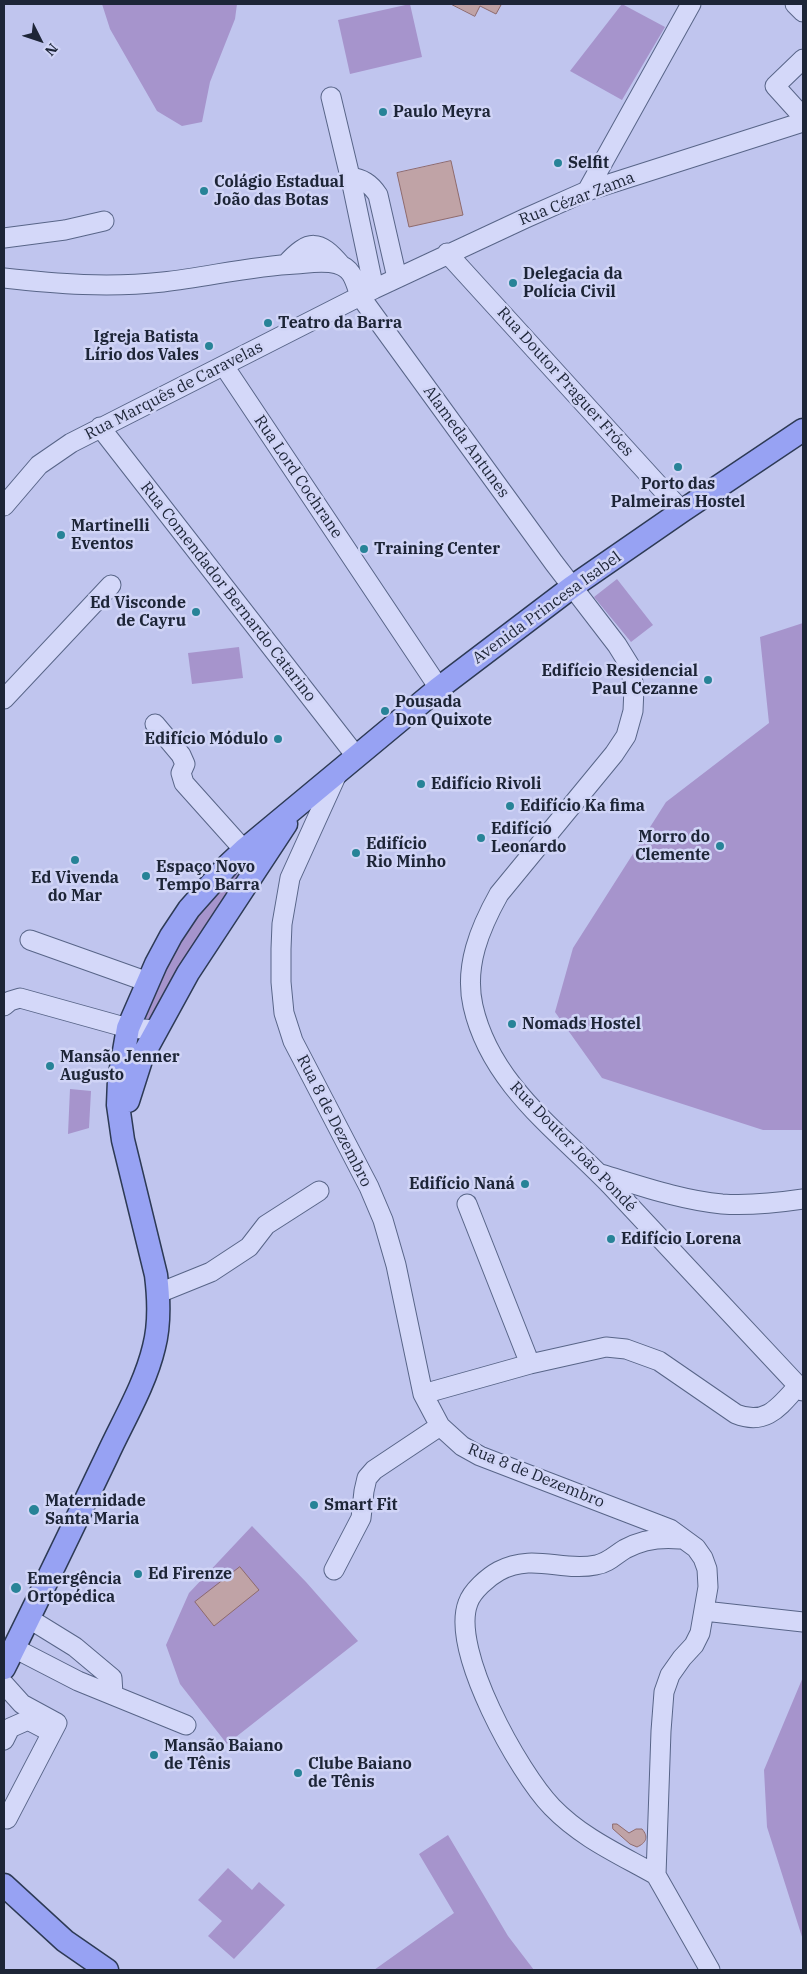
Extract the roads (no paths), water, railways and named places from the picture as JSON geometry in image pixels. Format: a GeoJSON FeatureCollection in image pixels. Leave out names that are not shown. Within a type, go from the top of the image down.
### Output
{"type":"FeatureCollection","features":[{"type":"Feature","properties":{"kind":"main road","name":"Avenida Princesa Isabel"},"geometry":{"type":"LineString","coordinates":[[4,1668],[143,1379],[154,1348],[158,1320],[156,1275],[123,1140],[118,1106],[119,1080],[128,1028],[171,936],[189,909],[236,857],[439,688],[572,587],[803,430]]}},
{"type":"Feature","properties":{"kind":"main road","name":"Avenida Princesa Isabel"},"geometry":{"type":"LineString","coordinates":[[123,1140],[126,1106],[142,1057],[188,973],[303,801]]}},
{"type":"Feature","properties":{"kind":"main road"},"geometry":{"type":"LineString","coordinates":[[236,857],[245,872],[248,882]]}},
{"type":"Feature","properties":{"kind":"main road"},"geometry":{"type":"LineString","coordinates":[[4,1885],[65,1941],[107,1970]]}},
{"type":"Feature","properties":{"kind":"main road"},"geometry":{"type":"LineString","coordinates":[[65,1941],[79,1970]]}},
{"type":"Feature","properties":{"kind":"street"},"geometry":{"type":"LineString","coordinates":[[795,4],[803,12]]}},
{"type":"Feature","properties":{"kind":"street"},"geometry":{"type":"LineString","coordinates":[[587,191],[686,5]]}},
{"type":"Feature","properties":{"kind":"street"},"geometry":{"type":"LineString","coordinates":[[803,59],[774,86],[803,117]]}},
{"type":"Feature","properties":{"kind":"street"},"geometry":{"type":"LineString","coordinates":[[331,97],[349,177],[367,292]]}},
{"type":"Feature","properties":{"kind":"street","name":"Rua Cézar Zama"},"geometry":{"type":"LineString","coordinates":[[367,292],[448,253],[587,191],[803,122]]}},
{"type":"Feature","properties":{"kind":"street"},"geometry":{"type":"LineString","coordinates":[[349,177],[364,180],[372,186],[378,195],[398,278]]}},
{"type":"Feature","properties":{"kind":"street"},"geometry":{"type":"LineString","coordinates":[[4,238],[65,230],[104,221]]}},
{"type":"Feature","properties":{"kind":"street","name":"Rua Doutor Praguer Fróes"},"geometry":{"type":"LineString","coordinates":[[448,253],[682,511]]}},
{"type":"Feature","properties":{"kind":"street"},"geometry":{"type":"LineString","coordinates":[[4,278],[61,285],[119,285],[164,282],[268,265],[327,262],[346,267],[367,292]]}},
{"type":"Feature","properties":{"kind":"street","name":"Rua Marquês de Caravelas"},"geometry":{"type":"LineString","coordinates":[[4,506],[39,466],[54,453],[100,427],[224,366],[367,292]]}},
{"type":"Feature","properties":{"kind":"street","name":"Alameda Antunes"},"geometry":{"type":"LineString","coordinates":[[367,292],[572,587]]}},
{"type":"Feature","properties":{"kind":"street","name":"Rua Lord Cochrane"},"geometry":{"type":"LineString","coordinates":[[224,366],[439,688]]}},
{"type":"Feature","properties":{"kind":"street","name":"Rua Comendador Bernardo Catarino"},"geometry":{"type":"LineString","coordinates":[[100,427],[356,756]]}},
{"type":"Feature","properties":{"kind":"street"},"geometry":{"type":"LineString","coordinates":[[4,698],[111,585]]}},
{"type":"Feature","properties":{"kind":"street","name":"Rua Doutor João Pondé"},"geometry":{"type":"LineString","coordinates":[[572,587],[617,645],[630,666],[634,688],[634,712],[626,736],[614,754],[499,894],[485,918],[476,944],[471,974],[473,1004],[483,1036],[498,1066],[520,1095],[600,1174],[801,1388]]}},
{"type":"Feature","properties":{"kind":"street"},"geometry":{"type":"LineString","coordinates":[[155,724],[181,755],[185,764],[181,773],[184,783],[236,857]]}},
{"type":"Feature","properties":{"kind":"street","name":"Rua 8 de Dezembro"},"geometry":{"type":"LineString","coordinates":[[338,771],[290,878],[282,924],[281,982],[284,1013],[293,1041],[369,1186],[383,1220],[396,1265],[423,1394],[440,1426],[462,1446],[480,1456],[670,1530],[696,1548],[703,1558],[707,1569],[708,1587],[700,1633],[694,1645],[670,1675],[664,1692],[656,1875]]}},
{"type":"Feature","properties":{"kind":"street"},"geometry":{"type":"LineString","coordinates":[[30,940],[148,982]]}},
{"type":"Feature","properties":{"kind":"street"},"geometry":{"type":"LineString","coordinates":[[4,1006],[10,1001],[20,998],[128,1028],[157,1030]]}},
{"type":"Feature","properties":{"kind":"street"},"geometry":{"type":"LineString","coordinates":[[600,1174],[688,1199],[723,1204],[769,1204],[803,1200]]}},
{"type":"Feature","properties":{"kind":"street"},"geometry":{"type":"LineString","coordinates":[[158,1293],[211,1272],[250,1247],[266,1225],[319,1191]]}},
{"type":"Feature","properties":{"kind":"street"},"geometry":{"type":"LineString","coordinates":[[467,1204],[530,1364]]}},
{"type":"Feature","properties":{"kind":"street"},"geometry":{"type":"LineString","coordinates":[[423,1394],[530,1364],[606,1347],[626,1348],[659,1361],[736,1414],[748,1419],[760,1418],[772,1411],[801,1388]]}},
{"type":"Feature","properties":{"kind":"street"},"geometry":{"type":"LineString","coordinates":[[334,1570],[361,1518],[367,1478],[374,1470],[440,1426]]}},
{"type":"Feature","properties":{"kind":"street"},"geometry":{"type":"LineString","coordinates":[[619,1510],[629,1522],[632,1530],[632,1539],[625,1549]]}},
{"type":"Feature","properties":{"kind":"street"},"geometry":{"type":"LineString","coordinates":[[685,1540],[666,1537],[652,1538],[625,1549],[609,1561],[595,1565],[575,1566],[536,1562],[518,1564],[498,1572],[478,1588],[468,1602],[464,1622],[466,1640],[489,1706],[501,1733],[533,1785],[552,1808],[578,1832],[656,1875],[710,1970]]}},
{"type":"Feature","properties":{"kind":"street"},"geometry":{"type":"LineString","coordinates":[[704,1611],[803,1622]]}},
{"type":"Feature","properties":{"kind":"street"},"geometry":{"type":"LineString","coordinates":[[28,1618],[75,1647],[112,1678],[113,1694]]}},
{"type":"Feature","properties":{"kind":"street"},"geometry":{"type":"LineString","coordinates":[[14,1648],[83,1674],[113,1694],[186,1725]]}},
{"type":"Feature","properties":{"kind":"street"},"geometry":{"type":"LineString","coordinates":[[4,1684],[22,1704],[57,1723],[8,1819],[4,1817]]}},
{"type":"Feature","properties":{"kind":"street"},"geometry":{"type":"LineString","coordinates":[[4,1740],[10,1728],[28,1720],[52,1732]]}},
{"type":"Feature","properties":{"kind":"place","name":"Paulo Meyra"},"geometry":{"type":"Point","coordinates":[383,112]}},
{"type":"Feature","properties":{"kind":"place","name":"Selfit"},"geometry":{"type":"Point","coordinates":[558,163]}},
{"type":"Feature","properties":{"kind":"place","name":"Colágio Estadual João das Botas"},"geometry":{"type":"Point","coordinates":[204,191]}},
{"type":"Feature","properties":{"kind":"place","name":"Delegacia da Polícia Civil"},"geometry":{"type":"Point","coordinates":[513,283]}},
{"type":"Feature","properties":{"kind":"place","name":"Teatro da Barra"},"geometry":{"type":"Point","coordinates":[268,323]}},
{"type":"Feature","properties":{"kind":"place","name":"Igreja Batista Lírio dos Vales"},"geometry":{"type":"Point","coordinates":[209,346]}},
{"type":"Feature","properties":{"kind":"place","name":"Porto das Palmeiras Hostel"},"geometry":{"type":"Point","coordinates":[678,467]}},
{"type":"Feature","properties":{"kind":"place","name":"Martinelli Eventos"},"geometry":{"type":"Point","coordinates":[61,535]}},
{"type":"Feature","properties":{"kind":"place","name":"Training Center"},"geometry":{"type":"Point","coordinates":[364,549]}},
{"type":"Feature","properties":{"kind":"place","name":"Ed Visconde de Cayru"},"geometry":{"type":"Point","coordinates":[196,612]}},
{"type":"Feature","properties":{"kind":"place","name":"Edifício Residencial Paul Cezanne"},"geometry":{"type":"Point","coordinates":[708,680]}},
{"type":"Feature","properties":{"kind":"place","name":"Pousada Don Quixote"},"geometry":{"type":"Point","coordinates":[385,711]}},
{"type":"Feature","properties":{"kind":"place","name":"Edifício Módulo"},"geometry":{"type":"Point","coordinates":[278,739]}},
{"type":"Feature","properties":{"kind":"place","name":"Edifício Rivoli"},"geometry":{"type":"Point","coordinates":[421,784]}},
{"type":"Feature","properties":{"kind":"place","name":"Edifício Ka fima"},"geometry":{"type":"Point","coordinates":[510,806]}},
{"type":"Feature","properties":{"kind":"place","name":"Edifício Leonardo"},"geometry":{"type":"Point","coordinates":[481,838]}},
{"type":"Feature","properties":{"kind":"place","name":"Morro do Clemente"},"geometry":{"type":"Point","coordinates":[720,846]}},
{"type":"Feature","properties":{"kind":"place","name":"Edifício Rio Minho"},"geometry":{"type":"Point","coordinates":[356,853]}},
{"type":"Feature","properties":{"kind":"place","name":"Ed Vivenda do Mar"},"geometry":{"type":"Point","coordinates":[75,860]}},
{"type":"Feature","properties":{"kind":"place","name":"Espaço Novo Tempo Barra"},"geometry":{"type":"Point","coordinates":[146,876]}},
{"type":"Feature","properties":{"kind":"place","name":"Nomads Hostel"},"geometry":{"type":"Point","coordinates":[512,1024]}},
{"type":"Feature","properties":{"kind":"place","name":"Mansão Jenner Augusto"},"geometry":{"type":"Point","coordinates":[50,1066]}},
{"type":"Feature","properties":{"kind":"place","name":"Edifício Naná"},"geometry":{"type":"Point","coordinates":[525,1184]}},
{"type":"Feature","properties":{"kind":"place","name":"Edifício Lorena"},"geometry":{"type":"Point","coordinates":[611,1239]}},
{"type":"Feature","properties":{"kind":"place","name":"Smart Fit"},"geometry":{"type":"Point","coordinates":[314,1505]}},
{"type":"Feature","properties":{"kind":"place","name":"Maternidade Santa Maria"},"geometry":{"type":"Point","coordinates":[34,1510]}},
{"type":"Feature","properties":{"kind":"place","name":"Ed Firenze"},"geometry":{"type":"Point","coordinates":[138,1574]}},
{"type":"Feature","properties":{"kind":"place","name":"Emergência Ortopédica"},"geometry":{"type":"Point","coordinates":[16,1588]}},
{"type":"Feature","properties":{"kind":"place","name":"Mansão Baiano de Tênis"},"geometry":{"type":"Point","coordinates":[154,1755]}},
{"type":"Feature","properties":{"kind":"place","name":"Clube Baiano de Tênis"},"geometry":{"type":"Point","coordinates":[298,1773]}}]}
